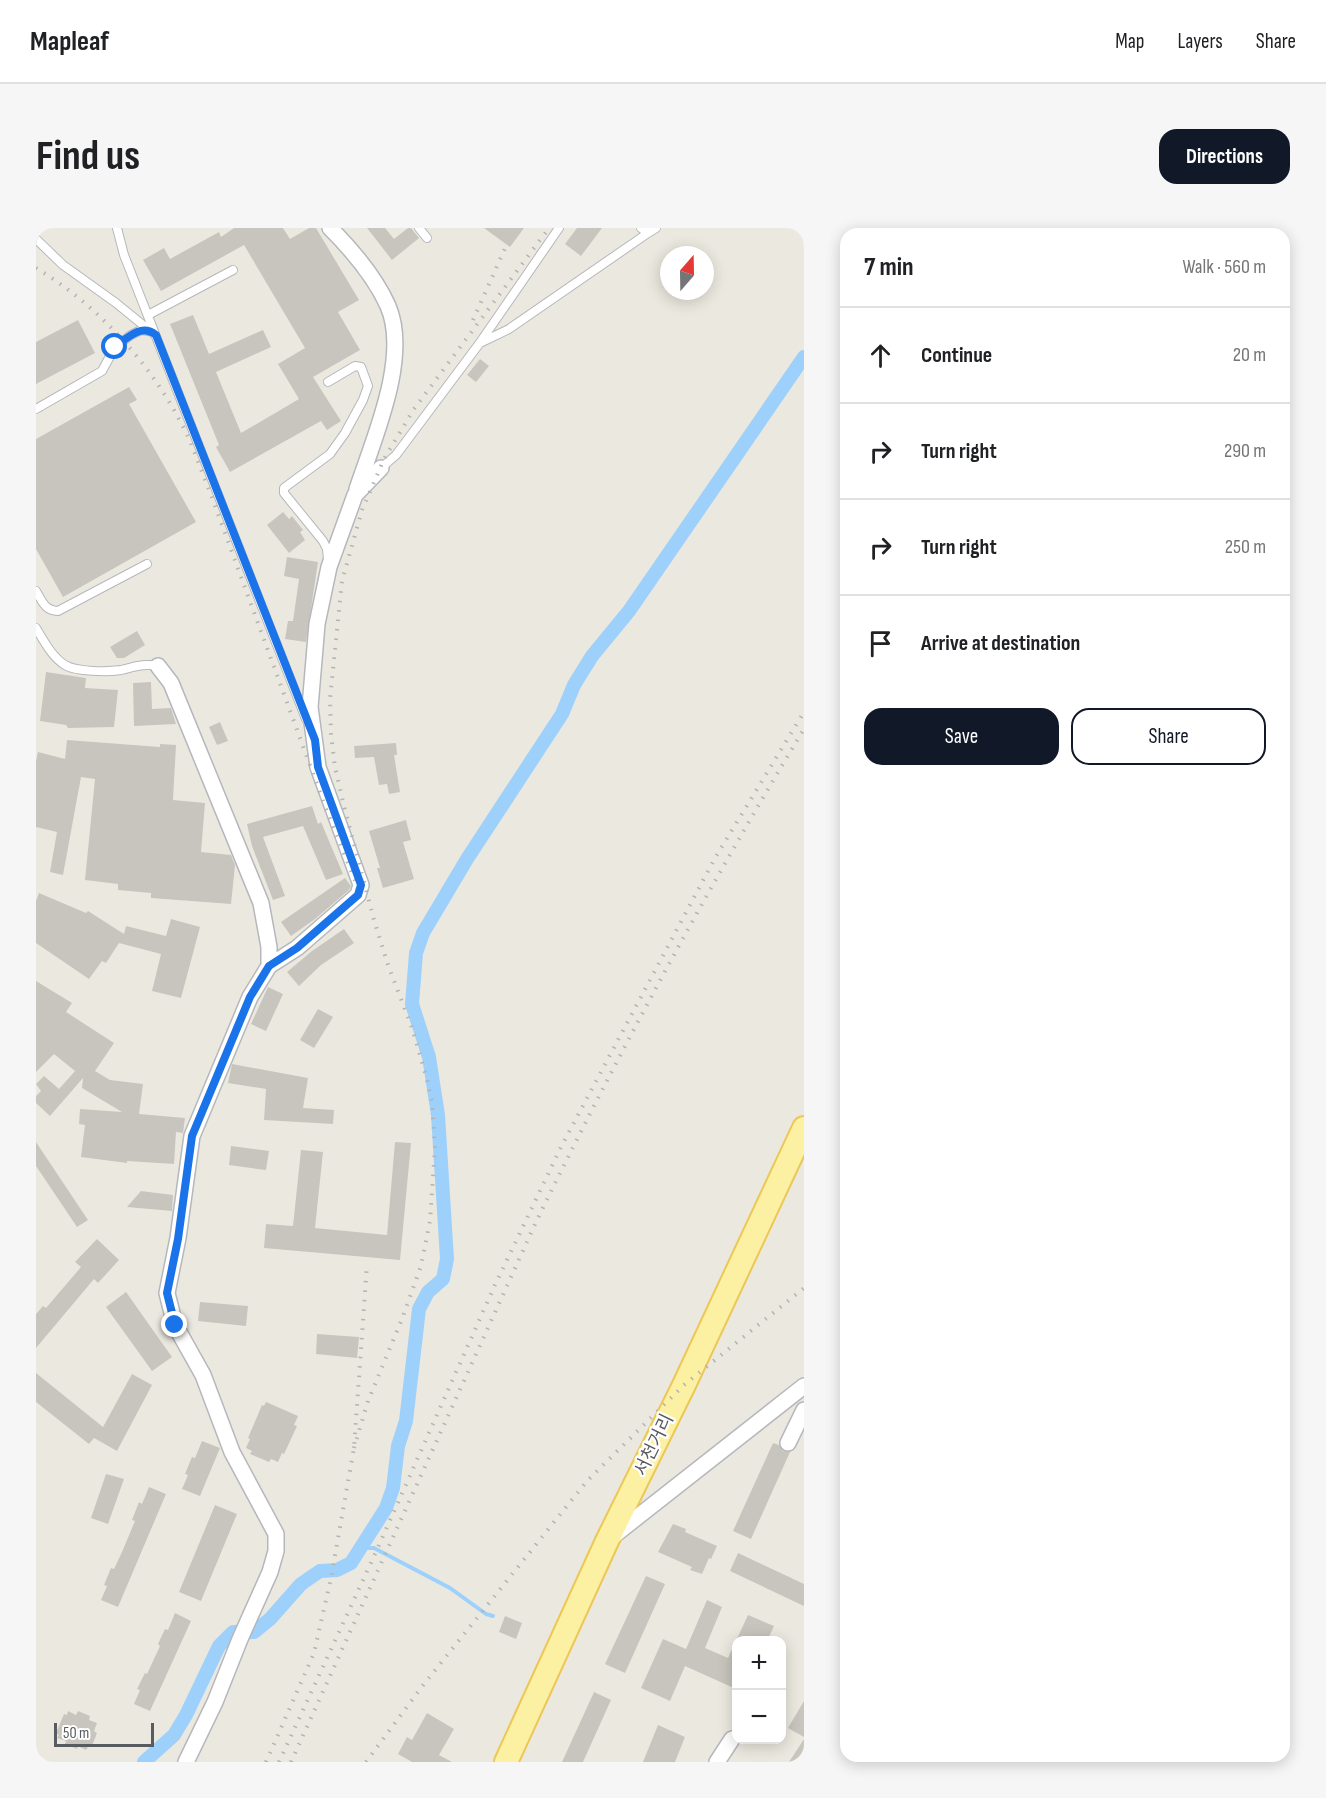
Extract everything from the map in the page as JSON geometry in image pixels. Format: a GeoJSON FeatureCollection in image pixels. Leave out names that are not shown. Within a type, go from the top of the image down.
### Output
{"type":"FeatureCollection","features":[{"type":"Feature","properties":{"kind":"main road","name":"서천거리"},"geometry":{"type":"LineString","coordinates":[[506,1762],[607,1541],[684,1385],[804,1128]]}},
{"type":"Feature","properties":{"kind":"street"},"geometry":{"type":"LineString","coordinates":[[186,1762],[215,1702],[270,1572],[276,1551],[276,1534],[232,1452],[203,1375],[175,1325],[167,1293],[178,1239],[192,1136],[250,997],[269,966],[297,948],[358,895],[361,885],[318,767],[310,707],[317,624],[329,567],[355,495],[393,375],[396,344],[388,306],[370,275],[330,228]]}},
{"type":"Feature","properties":{"kind":"street"},"geometry":{"type":"LineString","coordinates":[[355,495],[381,468]]}},
{"type":"Feature","properties":{"kind":"street"},"geometry":{"type":"LineString","coordinates":[[158,666],[171,683],[261,903],[269,947],[269,966]]}},
{"type":"Feature","properties":{"kind":"street"},"geometry":{"type":"LineString","coordinates":[[607,1541],[804,1386]]}},
{"type":"Feature","properties":{"kind":"street"},"geometry":{"type":"LineString","coordinates":[[790,1397],[804,1408],[795,1435]]}},
{"type":"Feature","properties":{"kind":"street"},"geometry":{"type":"LineString","coordinates":[[717,1762],[732,1739]]}},
{"type":"Feature","properties":{"kind":"lane"},"geometry":{"type":"LineString","coordinates":[[117,228],[124,255],[153,333],[315,740]]}},
{"type":"Feature","properties":{"kind":"lane"},"geometry":{"type":"LineString","coordinates":[[418,228],[427,238]]}},
{"type":"Feature","properties":{"kind":"lane"},"geometry":{"type":"LineString","coordinates":[[381,468],[396,455],[479,344],[558,228]]}},
{"type":"Feature","properties":{"kind":"lane"},"geometry":{"type":"LineString","coordinates":[[479,344],[509,329],[645,231],[656,228]]}},
{"type":"Feature","properties":{"kind":"lane"},"geometry":{"type":"LineString","coordinates":[[36,239],[63,265],[153,333]]}},
{"type":"Feature","properties":{"kind":"lane"},"geometry":{"type":"LineString","coordinates":[[36,255],[46,249]]}},
{"type":"Feature","properties":{"kind":"lane"},"geometry":{"type":"LineString","coordinates":[[148,315],[233,270]]}},
{"type":"Feature","properties":{"kind":"lane"},"geometry":{"type":"LineString","coordinates":[[36,409],[102,371],[115,347],[131,335],[141,330],[153,333]]}},
{"type":"Feature","properties":{"kind":"lane"},"geometry":{"type":"LineString","coordinates":[[328,382],[355,366],[361,367],[368,386],[345,433],[330,454],[284,488],[284,493],[323,541],[327,549],[329,567]]}},
{"type":"Feature","properties":{"kind":"lane"},"geometry":{"type":"LineString","coordinates":[[36,591],[45,607],[51,611],[58,611],[147,564]]}},
{"type":"Feature","properties":{"kind":"lane"},"geometry":{"type":"LineString","coordinates":[[36,628],[51,652],[66,666],[96,671],[118,671],[148,664],[158,666]]}},
{"type":"Feature","properties":{"kind":"building"},"geometry":{"type":"Polygon","coordinates":[[[234,228],[283,228],[290,239],[309,228],[316,228],[359,300],[338,312],[360,350],[313,377],[341,421],[327,430],[321,421],[230,472],[216,447],[219,445],[170,324],[193,315],[209,354],[263,330],[271,347],[216,372],[241,433],[299,399],[278,364],[305,348],[244,245],[161,291],[143,260],[164,248],[170,259],[219,232],[221,237],[234,228]]]}},
{"type":"Feature","properties":{"kind":"building"},"geometry":{"type":"Polygon","coordinates":[[[367,228],[385,228],[394,239],[411,228],[419,238],[392,260],[367,228]]]}},
{"type":"Feature","properties":{"kind":"building"},"geometry":{"type":"Polygon","coordinates":[[[484,228],[524,228],[510,247],[484,228]]]}},
{"type":"Feature","properties":{"kind":"building"},"geometry":{"type":"Polygon","coordinates":[[[577,228],[602,228],[581,256],[565,244],[577,228]]]}},
{"type":"Feature","properties":{"kind":"building"},"geometry":{"type":"Polygon","coordinates":[[[78,320],[95,353],[36,384],[36,342],[78,320]]]}},
{"type":"Feature","properties":{"kind":"building"},"geometry":{"type":"Polygon","coordinates":[[[480,359],[489,366],[476,382],[467,375],[480,359]]]}},
{"type":"Feature","properties":{"kind":"building"},"geometry":{"type":"Polygon","coordinates":[[[129,387],[137,400],[129,404],[196,522],[63,597],[36,549],[36,439],[129,387]]]}},
{"type":"Feature","properties":{"kind":"building"},"geometry":{"type":"Polygon","coordinates":[[[283,512],[289,519],[292,516],[303,530],[300,532],[305,540],[289,553],[267,525],[283,512]]]}},
{"type":"Feature","properties":{"kind":"building"},"geometry":{"type":"Polygon","coordinates":[[[287,557],[318,562],[306,642],[285,639],[288,621],[293,621],[299,579],[284,576],[287,557]]]}},
{"type":"Feature","properties":{"kind":"building"},"geometry":{"type":"Polygon","coordinates":[[[137,631],[145,645],[124,658],[117,658],[110,647],[137,631]]]}},
{"type":"Feature","properties":{"kind":"building"},"geometry":{"type":"Polygon","coordinates":[[[46,672],[86,678],[85,688],[118,690],[114,727],[68,728],[66,725],[40,721],[46,672]]]}},
{"type":"Feature","properties":{"kind":"building"},"geometry":{"type":"Polygon","coordinates":[[[151,682],[152,709],[171,708],[176,724],[134,726],[133,683],[151,682]]]}},
{"type":"Feature","properties":{"kind":"building"},"geometry":{"type":"Polygon","coordinates":[[[220,722],[228,741],[217,745],[209,727],[220,722]]]}},
{"type":"Feature","properties":{"kind":"building"},"geometry":{"type":"Polygon","coordinates":[[[67,740],[160,747],[160,744],[176,745],[173,800],[205,803],[201,852],[231,855],[235,865],[231,904],[151,898],[151,893],[118,890],[118,884],[85,880],[95,779],[81,777],[63,875],[50,872],[57,832],[36,827],[36,761],[38,752],[65,759],[67,740]]]}},
{"type":"Feature","properties":{"kind":"building"},"geometry":{"type":"Polygon","coordinates":[[[396,743],[397,755],[394,755],[400,792],[389,794],[387,784],[379,785],[374,757],[355,758],[354,746],[396,743]]]}},
{"type":"Feature","properties":{"kind":"building"},"geometry":{"type":"Polygon","coordinates":[[[312,806],[318,824],[321,822],[343,874],[326,880],[303,826],[263,837],[285,896],[273,900],[252,846],[247,824],[312,806]]]}},
{"type":"Feature","properties":{"kind":"building"},"geometry":{"type":"Polygon","coordinates":[[[406,820],[411,840],[403,842],[414,879],[383,888],[377,868],[380,868],[369,831],[406,820]]]}},
{"type":"Feature","properties":{"kind":"building"},"geometry":{"type":"Polygon","coordinates":[[[345,878],[351,886],[349,890],[291,936],[281,922],[345,878]]]}},
{"type":"Feature","properties":{"kind":"building"},"geometry":{"type":"Polygon","coordinates":[[[39,893],[86,913],[88,911],[124,934],[126,926],[166,936],[171,919],[200,927],[181,998],[152,991],[161,954],[119,943],[106,963],[102,961],[89,979],[36,943],[36,901],[39,893]]]}},
{"type":"Feature","properties":{"kind":"building"},"geometry":{"type":"Polygon","coordinates":[[[344,929],[354,943],[321,965],[299,986],[287,972],[344,929]]]}},
{"type":"Feature","properties":{"kind":"building"},"geometry":{"type":"Polygon","coordinates":[[[36,981],[72,1003],[66,1012],[114,1043],[95,1071],[110,1080],[143,1084],[139,1114],[185,1118],[183,1133],[176,1132],[174,1164],[127,1161],[127,1163],[81,1157],[85,1125],[79,1124],[80,1109],[122,1112],[82,1088],[83,1078],[50,1116],[36,1103],[36,1096],[41,1091],[36,1084],[44,1076],[59,1089],[75,1071],[54,1054],[36,1072],[36,981]]]}},
{"type":"Feature","properties":{"kind":"building"},"geometry":{"type":"Polygon","coordinates":[[[268,987],[283,994],[266,1031],[251,1024],[268,987]]]}},
{"type":"Feature","properties":{"kind":"building"},"geometry":{"type":"Polygon","coordinates":[[[318,1009],[333,1017],[314,1048],[300,1040],[318,1009]]]}},
{"type":"Feature","properties":{"kind":"building"},"geometry":{"type":"Polygon","coordinates":[[[232,1064],[308,1078],[303,1108],[334,1110],[333,1124],[264,1120],[266,1089],[228,1083],[232,1064]]]}},
{"type":"Feature","properties":{"kind":"building"},"geometry":{"type":"Polygon","coordinates":[[[36,1142],[88,1220],[77,1227],[36,1166],[36,1142]]]}},
{"type":"Feature","properties":{"kind":"building"},"geometry":{"type":"Polygon","coordinates":[[[395,1142],[411,1143],[400,1260],[264,1248],[266,1224],[293,1226],[301,1150],[323,1152],[315,1228],[387,1235],[395,1142]]]}},
{"type":"Feature","properties":{"kind":"building"},"geometry":{"type":"Polygon","coordinates":[[[231,1146],[269,1151],[266,1170],[229,1165],[231,1146]]]}},
{"type":"Feature","properties":{"kind":"building"},"geometry":{"type":"Polygon","coordinates":[[[141,1191],[173,1195],[172,1211],[127,1207],[141,1191]]]}},
{"type":"Feature","properties":{"kind":"building"},"geometry":{"type":"Polygon","coordinates":[[[97,1239],[119,1260],[98,1283],[94,1279],[36,1348],[36,1314],[43,1306],[46,1308],[81,1267],[75,1262],[97,1239]]]}},
{"type":"Feature","properties":{"kind":"building"},"geometry":{"type":"Polygon","coordinates":[[[126,1292],[172,1357],[152,1371],[106,1307],[126,1292]]]}},
{"type":"Feature","properties":{"kind":"building"},"geometry":{"type":"Polygon","coordinates":[[[200,1302],[248,1306],[246,1326],[198,1321],[200,1302]]]}},
{"type":"Feature","properties":{"kind":"building"},"geometry":{"type":"Polygon","coordinates":[[[317,1334],[359,1337],[357,1358],[316,1354],[317,1334]]]}},
{"type":"Feature","properties":{"kind":"building"},"geometry":{"type":"Polygon","coordinates":[[[36,1373],[103,1427],[132,1374],[152,1385],[117,1451],[94,1438],[89,1444],[36,1402],[36,1373]]]}},
{"type":"Feature","properties":{"kind":"building"},"geometry":{"type":"Polygon","coordinates":[[[266,1402],[298,1416],[294,1425],[297,1426],[278,1462],[271,1459],[269,1462],[250,1454],[252,1451],[246,1448],[262,1405],[264,1406],[266,1402]]]}},
{"type":"Feature","properties":{"kind":"building"},"geometry":{"type":"Polygon","coordinates":[[[202,1441],[220,1448],[200,1496],[182,1489],[192,1457],[195,1458],[202,1441]]]}},
{"type":"Feature","properties":{"kind":"building"},"geometry":{"type":"Polygon","coordinates":[[[773,1443],[779,1445],[783,1451],[790,1452],[751,1539],[733,1531],[773,1443]]]}},
{"type":"Feature","properties":{"kind":"building"},"geometry":{"type":"Polygon","coordinates":[[[106,1474],[124,1479],[108,1524],[91,1518],[106,1474]]]}},
{"type":"Feature","properties":{"kind":"building"},"geometry":{"type":"Polygon","coordinates":[[[149,1487],[166,1494],[118,1607],[101,1600],[107,1586],[104,1585],[111,1568],[114,1569],[122,1552],[135,1521],[132,1520],[139,1502],[142,1504],[149,1487]]]}},
{"type":"Feature","properties":{"kind":"building"},"geometry":{"type":"Polygon","coordinates":[[[215,1505],[237,1514],[201,1601],[179,1592],[215,1505]]]}},
{"type":"Feature","properties":{"kind":"building"},"geometry":{"type":"Polygon","coordinates":[[[673,1524],[717,1546],[702,1574],[658,1552],[673,1524]]]}},
{"type":"Feature","properties":{"kind":"building"},"geometry":{"type":"Polygon","coordinates":[[[738,1553],[804,1584],[804,1606],[730,1571],[738,1553]]]}},
{"type":"Feature","properties":{"kind":"building"},"geometry":{"type":"Polygon","coordinates":[[[646,1576],[665,1584],[625,1673],[605,1664],[646,1576]]]}},
{"type":"Feature","properties":{"kind":"building"},"geometry":{"type":"Polygon","coordinates":[[[707,1600],[722,1607],[705,1648],[728,1658],[732,1649],[732,1687],[685,1666],[670,1701],[641,1688],[663,1639],[686,1649],[707,1600]]]}},
{"type":"Feature","properties":{"kind":"building"},"geometry":{"type":"Polygon","coordinates":[[[175,1613],[191,1621],[150,1711],[134,1704],[140,1690],[137,1689],[145,1673],[147,1674],[160,1646],[158,1644],[165,1629],[168,1630],[175,1613]]]}},
{"type":"Feature","properties":{"kind":"building"},"geometry":{"type":"Polygon","coordinates":[[[748,1615],[774,1626],[769,1636],[738,1636],[748,1615]]]}},
{"type":"Feature","properties":{"kind":"building"},"geometry":{"type":"Polygon","coordinates":[[[505,1616],[522,1623],[516,1639],[499,1632],[505,1616]]]}},
{"type":"Feature","properties":{"kind":"building"},"geometry":{"type":"Polygon","coordinates":[[[594,1692],[611,1700],[583,1762],[562,1762],[594,1692]]]}},
{"type":"Feature","properties":{"kind":"building"},"geometry":{"type":"Polygon","coordinates":[[[804,1701],[804,1737],[788,1728],[804,1701]]]}},
{"type":"Feature","properties":{"kind":"building"},"geometry":{"type":"Polygon","coordinates":[[[68,1711],[76,1715],[78,1711],[90,1716],[89,1720],[97,1723],[94,1731],[97,1733],[92,1746],[89,1745],[86,1750],[78,1746],[77,1749],[57,1738],[59,1735],[56,1733],[64,1714],[67,1715],[68,1711]]]}},
{"type":"Feature","properties":{"kind":"building"},"geometry":{"type":"Polygon","coordinates":[[[427,1713],[454,1729],[439,1755],[452,1762],[412,1762],[398,1754],[407,1737],[412,1740],[427,1713]]]}},
{"type":"Feature","properties":{"kind":"building"},"geometry":{"type":"Polygon","coordinates":[[[658,1725],[685,1737],[675,1762],[643,1762],[658,1725]]]}},
{"type":"Feature","properties":{"kind":"building"},"geometry":{"type":"Polygon","coordinates":[[[804,1739],[804,1762],[789,1762],[804,1739]]]}},
{"type":"Feature","properties":{"kind":"waterway"},"geometry":{"type":"LineString","coordinates":[[144,1762],[174,1735],[219,1646],[233,1632],[254,1632],[270,1619],[301,1584],[320,1571],[337,1570],[351,1563],[386,1508],[393,1488],[398,1446],[406,1421],[419,1309],[428,1292],[443,1279],[447,1259],[438,1115],[429,1057],[412,1004],[416,953],[423,933],[467,859],[562,714],[574,685],[592,656],[629,611],[804,357]]}},
{"type":"Feature","properties":{"kind":"waterway"},"geometry":{"type":"LineString","coordinates":[[361,1548],[374,1548],[450,1588],[486,1614],[493,1616]]}},
{"type":"Feature","properties":{"kind":"railway"},"geometry":{"type":"LineString","coordinates":[[354,1448],[368,1401],[421,1266],[430,1221],[435,1148],[432,1102],[427,1079],[412,1028],[374,920],[335,767],[330,699],[342,581],[362,510],[384,459],[414,409],[549,228]]}},
{"type":"Feature","properties":{"kind":"railway"},"geometry":{"type":"LineString","coordinates":[[473,320],[506,246]]}},
{"type":"Feature","properties":{"kind":"railway"},"geometry":{"type":"LineString","coordinates":[[36,268],[60,284],[105,321],[144,366],[177,415],[210,492],[326,809],[359,890]]}},
{"type":"Feature","properties":{"kind":"railway"},"geometry":{"type":"LineString","coordinates":[[279,1762],[494,1287],[561,1147],[715,858],[804,712]]}},
{"type":"Feature","properties":{"kind":"railway"},"geometry":{"type":"LineString","coordinates":[[291,1762],[536,1222],[567,1159],[698,911],[804,729]]}},
{"type":"Feature","properties":{"kind":"railway"},"geometry":{"type":"LineString","coordinates":[[266,1762],[314,1653],[331,1578],[354,1448],[367,1264]]}},
{"type":"Feature","properties":{"kind":"railway"},"geometry":{"type":"LineString","coordinates":[[366,1762],[424,1684],[587,1481],[684,1385],[804,1288]]}},
{"type":"Feature","properties":{"kind":"route"},"geometry":{"type":"LineString","coordinates":[[115,347],[141,330],[150,331],[156,335],[315,740],[318,767],[361,885],[358,895],[297,948],[269,966],[250,997],[192,1136],[178,1239],[167,1293],[175,1325]]}}]}
